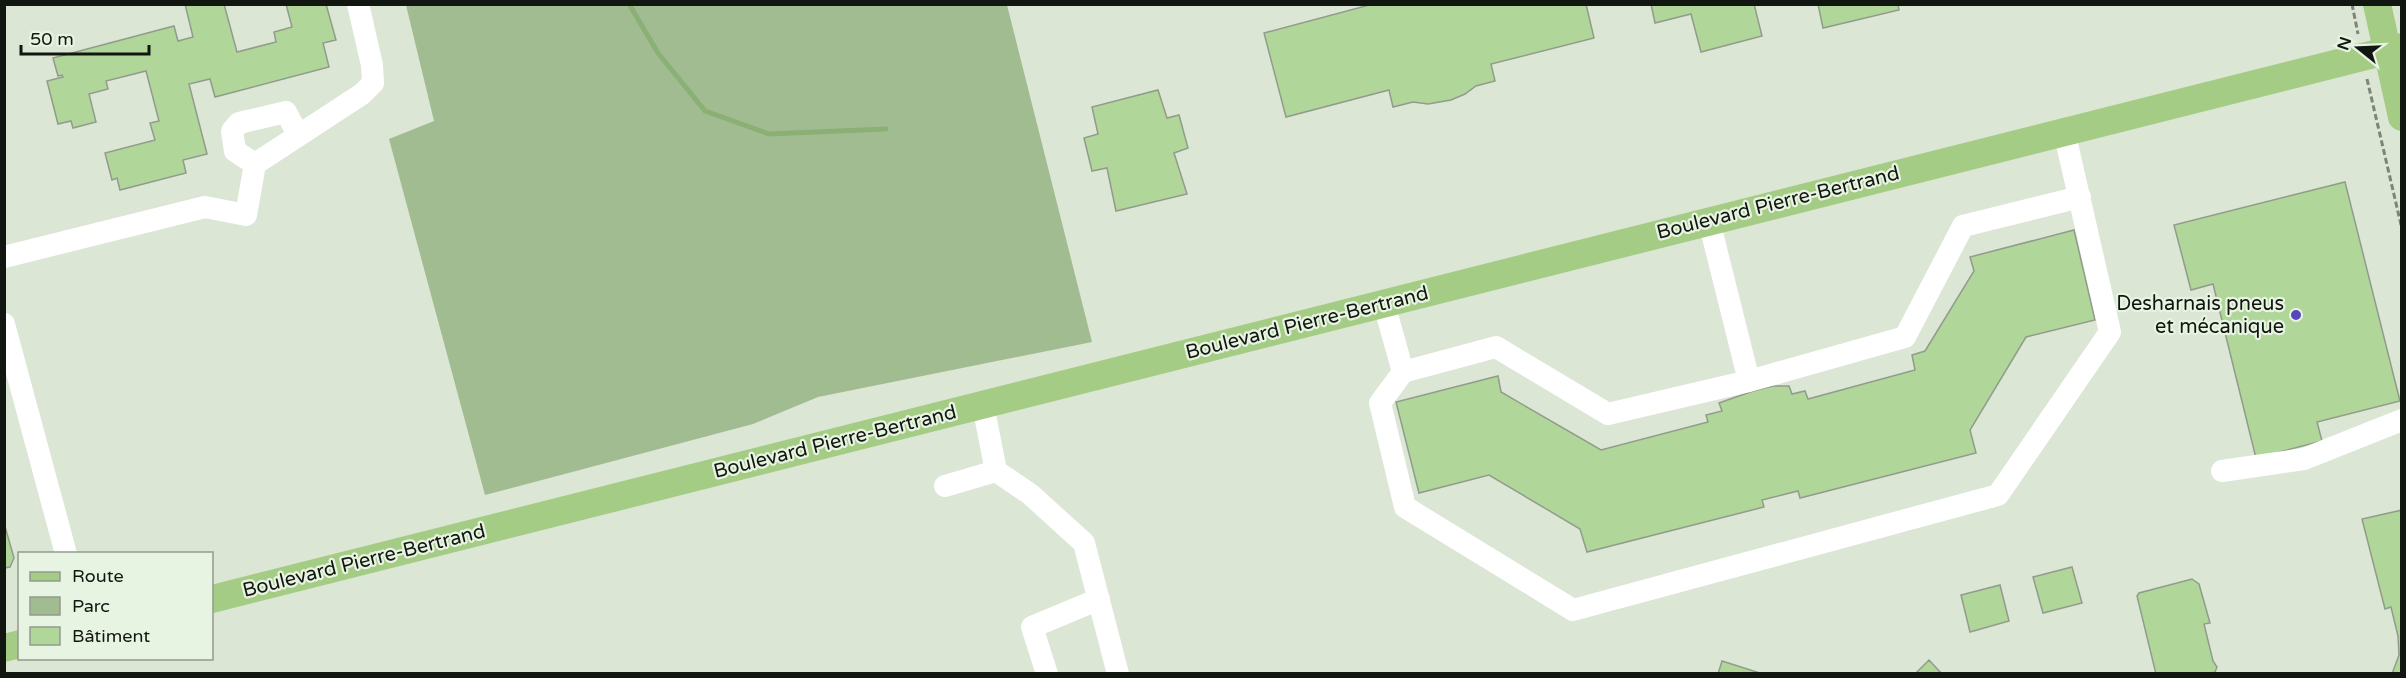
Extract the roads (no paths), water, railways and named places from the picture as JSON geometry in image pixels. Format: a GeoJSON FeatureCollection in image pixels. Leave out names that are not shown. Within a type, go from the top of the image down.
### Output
{"type":"FeatureCollection","features":[{"type":"Feature","properties":{"kind":"main road"},"geometry":{"type":"LineString","coordinates":[[2377,4],[2394,48],[2402,117]]}},
{"type":"Feature","properties":{"kind":"main road","name":"Boulevard Pierre-Bertrand"},"geometry":{"type":"LineString","coordinates":[[213,599],[2394,48]]}},
{"type":"Feature","properties":{"kind":"street"},"geometry":{"type":"LineString","coordinates":[[4,257],[205,207],[246,215],[255,164],[362,94],[373,83],[372,65],[358,4]]}},
{"type":"Feature","properties":{"kind":"street"},"geometry":{"type":"LineString","coordinates":[[255,164],[235,151],[232,131],[239,123],[286,112],[298,135]]}},
{"type":"Feature","properties":{"kind":"street"},"geometry":{"type":"LineString","coordinates":[[2064,130],[2080,197],[2110,332],[1998,495],[1573,610],[1405,507],[1380,403],[1403,372],[1496,347],[1608,414],[1749,381],[1905,337],[1963,226],[2080,197]]}},
{"type":"Feature","properties":{"kind":"street"},"geometry":{"type":"LineString","coordinates":[[1709,221],[1749,381]]}},
{"type":"Feature","properties":{"kind":"street"},"geometry":{"type":"LineString","coordinates":[[1384,304],[1403,372]]}},
{"type":"Feature","properties":{"kind":"street"},"geometry":{"type":"LineString","coordinates":[[4,324],[65,552]]}},
{"type":"Feature","properties":{"kind":"street"},"geometry":{"type":"LineString","coordinates":[[983,405],[996,471],[1030,494],[1084,543],[1118,674]]}},
{"type":"Feature","properties":{"kind":"street"},"geometry":{"type":"LineString","coordinates":[[2222,471],[2304,459],[2402,420]]}},
{"type":"Feature","properties":{"kind":"street"},"geometry":{"type":"LineString","coordinates":[[945,486],[996,471]]}},
{"type":"Feature","properties":{"kind":"street"},"geometry":{"type":"LineString","coordinates":[[1047,674],[1032,627],[1100,599]]}},
{"type":"Feature","properties":{"kind":"waterway"},"geometry":{"type":"LineString","coordinates":[[629,4],[658,53],[705,111],[769,134],[886,129]]}},
{"type":"Feature","properties":{"kind":"place","name":"Desharnais pneus et mécanique"},"geometry":{"type":"Point","coordinates":[2296,315]}}]}
